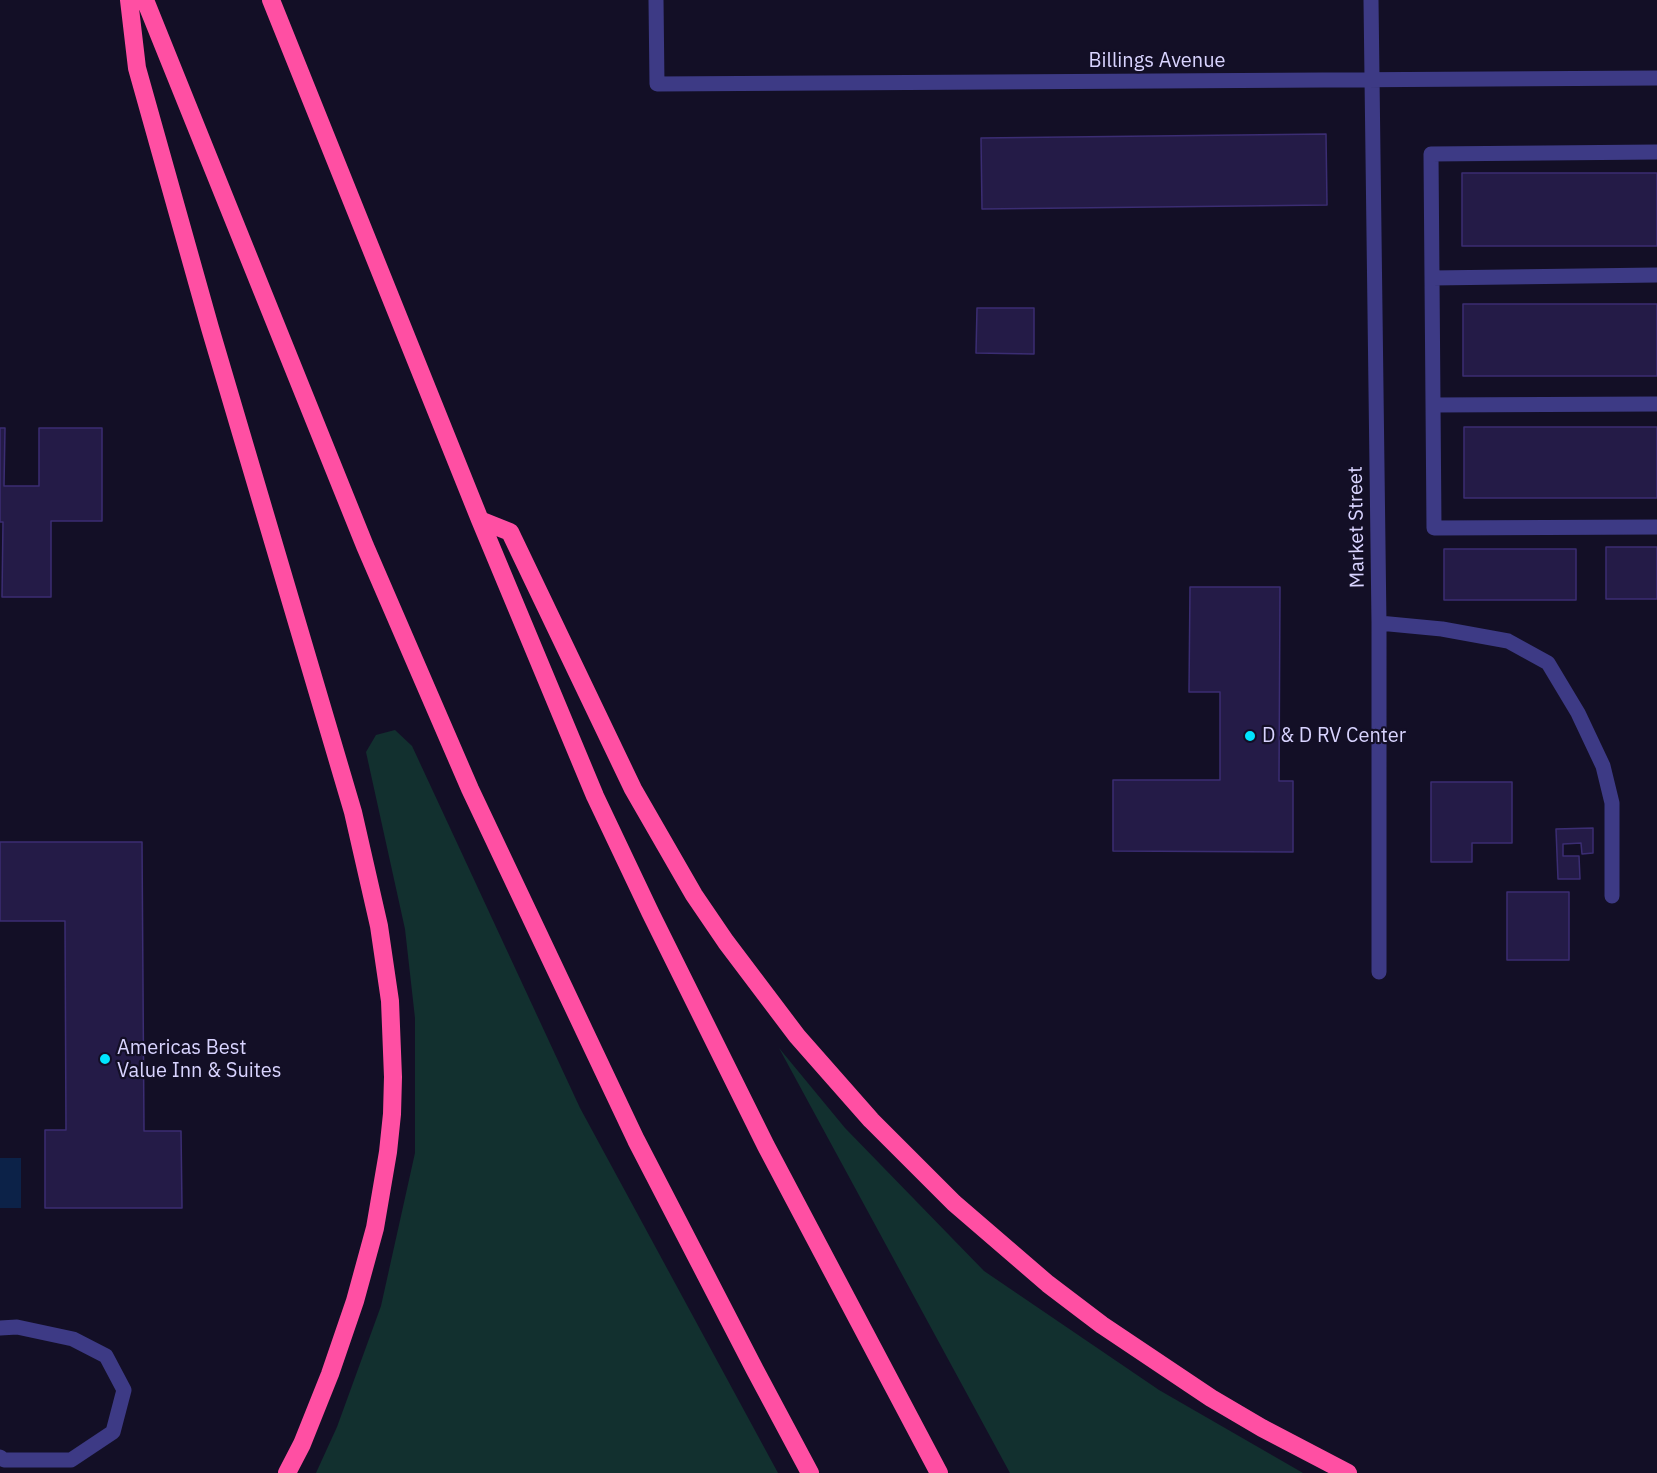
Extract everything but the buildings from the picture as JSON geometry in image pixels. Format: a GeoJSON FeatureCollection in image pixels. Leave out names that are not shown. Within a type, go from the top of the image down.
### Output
{"type":"FeatureCollection","features":[{"type":"Feature","properties":{"kind":"highway"},"geometry":{"type":"LineString","coordinates":[[129,0],[137,68],[213,340],[353,812],[373,897],[390,1001],[392,1114],[387,1162],[375,1228],[356,1301],[334,1365],[317,1409],[287,1473]]}},
{"type":"Feature","properties":{"kind":"highway"},"geometry":{"type":"LineString","coordinates":[[145,0],[357,525],[470,789],[636,1140],[810,1473]]}},
{"type":"Feature","properties":{"kind":"highway"},"geometry":{"type":"LineString","coordinates":[[271,0],[480,520],[595,796],[650,912],[798,1208],[939,1473]]}},
{"type":"Feature","properties":{"kind":"highway"},"geometry":{"type":"LineString","coordinates":[[480,520],[510,532],[633,789],[694,895],[760,989],[797,1036],[848,1094],[954,1203],[1048,1284],[1102,1325],[1211,1398],[1262,1428],[1348,1473]]}},
{"type":"Feature","properties":{"kind":"street","name":"Billings Avenue"},"geometry":{"type":"LineString","coordinates":[[656,0],[657,84],[1657,78]]}},
{"type":"Feature","properties":{"kind":"street","name":"Market Street"},"geometry":{"type":"LineString","coordinates":[[1371,0],[1379,623],[1379,972]]}},
{"type":"Feature","properties":{"kind":"street"},"geometry":{"type":"LineString","coordinates":[[1657,152],[1431,154],[1434,528],[1657,527]]}},
{"type":"Feature","properties":{"kind":"street"},"geometry":{"type":"LineString","coordinates":[[1432,278],[1657,275]]}},
{"type":"Feature","properties":{"kind":"street"},"geometry":{"type":"LineString","coordinates":[[1433,405],[1657,404]]}},
{"type":"Feature","properties":{"kind":"street"},"geometry":{"type":"LineString","coordinates":[[1379,623],[1442,629],[1508,641],[1548,663],[1578,713],[1603,766],[1612,803],[1612,896]]}},
{"type":"Feature","properties":{"kind":"street"},"geometry":{"type":"LineString","coordinates":[[0,1328],[17,1327],[74,1339],[106,1356],[124,1390],[113,1432],[71,1460],[4,1460],[0,1457]]}},
{"type":"Feature","properties":{"kind":"green space"},"geometry":{"type":"Polygon","coordinates":[[[395,730],[412,746],[580,1108],[778,1473],[316,1473],[337,1427],[381,1306],[415,1153],[415,1018],[405,929],[366,752],[376,735],[395,730]]]}},
{"type":"Feature","properties":{"kind":"green space"},"geometry":{"type":"Polygon","coordinates":[[[779,1048],[845,1128],[984,1271],[1159,1390],[1303,1473],[1010,1473],[779,1048]]]}},
{"type":"Feature","properties":{"kind":"water"},"geometry":{"type":"Polygon","coordinates":[[[0,1158],[21,1158],[21,1208],[0,1208],[0,1158]]]}},
{"type":"Feature","properties":{"kind":"place","name":"D & D RV Center"},"geometry":{"type":"Point","coordinates":[1250,736]}},
{"type":"Feature","properties":{"kind":"place","name":"Americas Best Value Inn & Suites"},"geometry":{"type":"Point","coordinates":[105,1059]}}]}
